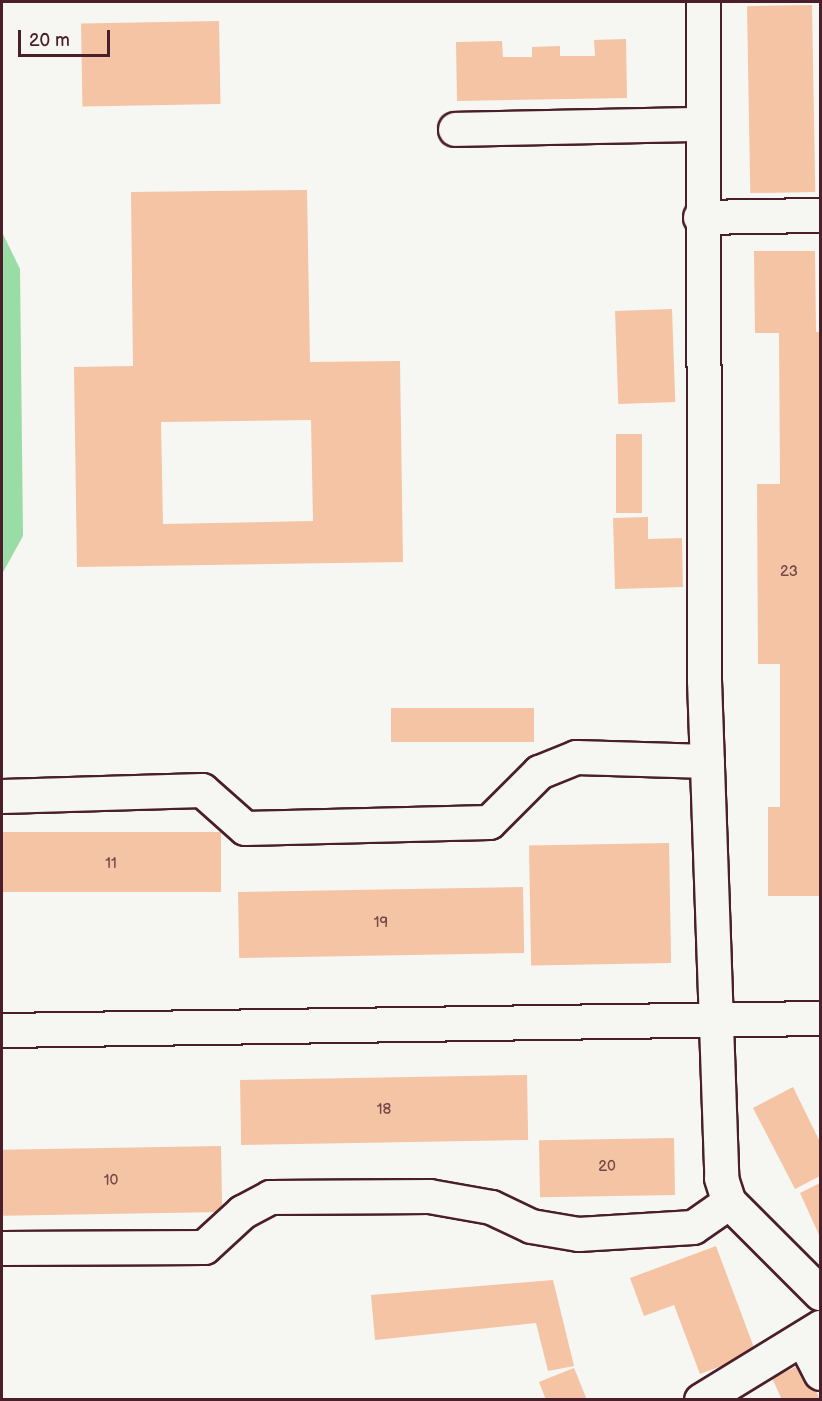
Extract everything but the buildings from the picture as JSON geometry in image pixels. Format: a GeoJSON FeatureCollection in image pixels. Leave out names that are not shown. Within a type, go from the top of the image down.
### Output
{"type":"FeatureCollection","features":[{"type":"Feature","properties":{"kind":"street"},"geometry":{"type":"LineString","coordinates":[[703,2],[700,217],[707,761],[713,1020],[721,1178],[729,1202],[820,1293]]}},
{"type":"Feature","properties":{"kind":"street"},"geometry":{"type":"LineString","coordinates":[[455,129],[702,124]]}},
{"type":"Feature","properties":{"kind":"street"},"geometry":{"type":"LineString","coordinates":[[700,217],[820,215]]}},
{"type":"Feature","properties":{"kind":"street"},"geometry":{"type":"LineString","coordinates":[[2,796],[202,790],[245,828],[489,822],[539,772],[576,757],[707,761]]}},
{"type":"Feature","properties":{"kind":"street"},"geometry":{"type":"LineString","coordinates":[[2,1030],[820,1018]]}},
{"type":"Feature","properties":{"kind":"street"},"geometry":{"type":"LineString","coordinates":[[2,1248],[204,1246],[242,1212],[270,1197],[429,1196],[491,1207],[531,1226],[578,1234],[693,1227],[729,1202]]}},
{"type":"Feature","properties":{"kind":"street"},"geometry":{"type":"LineString","coordinates":[[701,1400],[812,1334],[820,1373]]}},
{"type":"Feature","properties":{"kind":"green space"},"geometry":{"type":"Polygon","coordinates":[[[2,232],[20,269],[23,536],[2,574],[2,232]]]}}]}
